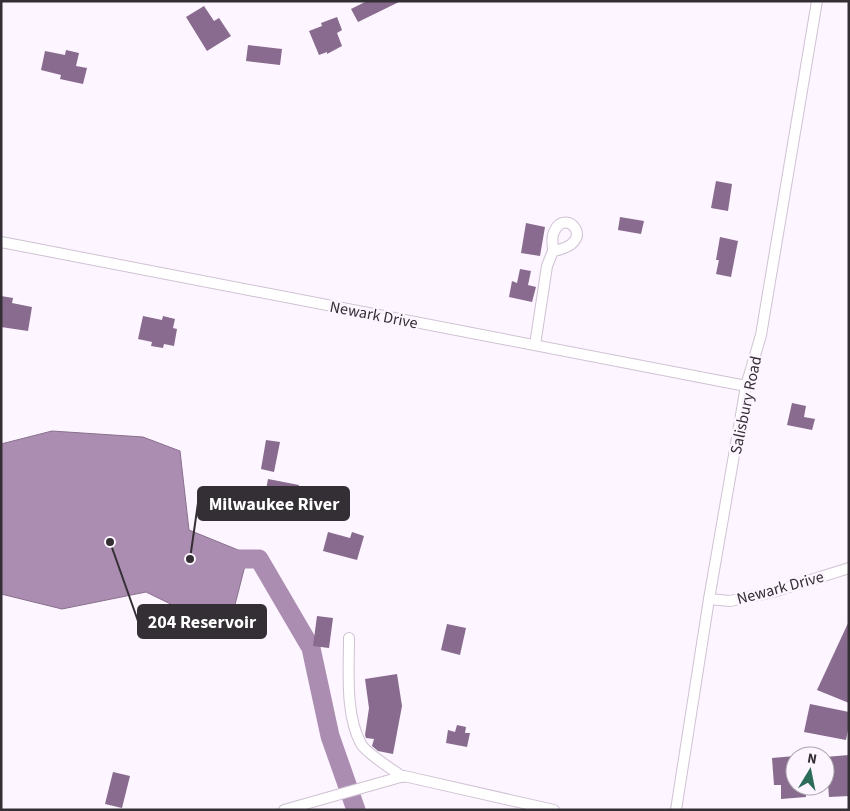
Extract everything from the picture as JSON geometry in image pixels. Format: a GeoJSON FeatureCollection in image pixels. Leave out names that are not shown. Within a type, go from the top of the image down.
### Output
{"type":"FeatureCollection","features":[{"type":"Feature","properties":{"kind":"street","name":"Salisbury Road"},"geometry":{"type":"LineString","coordinates":[[676,810],[746,386],[761,335],[818,1]]}},
{"type":"Feature","properties":{"kind":"street","name":"Newark Drive"},"geometry":{"type":"LineString","coordinates":[[1,242],[746,386]]}},
{"type":"Feature","properties":{"kind":"street"},"geometry":{"type":"LineString","coordinates":[[535,345],[548,266],[553,252]]}},
{"type":"Feature","properties":{"kind":"street","name":"Newark Drive"},"geometry":{"type":"LineString","coordinates":[[710,598],[730,600],[773,592],[849,568]]}},
{"type":"Feature","properties":{"kind":"street"},"geometry":{"type":"LineString","coordinates":[[349,638],[350,710],[361,745],[403,776],[554,810]]}},
{"type":"Feature","properties":{"kind":"street"},"geometry":{"type":"LineString","coordinates":[[285,809],[403,776]]}},
{"type":"Feature","properties":{"kind":"shaded area"},"geometry":{"type":"Polygon","coordinates":[[[52,431],[143,437],[180,451],[189,530],[248,554],[228,632],[146,592],[62,609],[1,594],[1,444],[52,431]]]}},
{"type":"Feature","properties":{"kind":"building"},"geometry":{"type":"Polygon","coordinates":[[[367,1],[401,1],[358,22],[351,9],[367,1]]]}},
{"type":"Feature","properties":{"kind":"building"},"geometry":{"type":"Polygon","coordinates":[[[204,6],[214,21],[219,18],[231,36],[207,51],[186,17],[204,6]]]}},
{"type":"Feature","properties":{"kind":"building"},"geometry":{"type":"Polygon","coordinates":[[[337,17],[342,30],[337,33],[342,46],[327,54],[327,52],[319,55],[309,31],[322,26],[321,23],[337,17]]]}},
{"type":"Feature","properties":{"kind":"building"},"geometry":{"type":"Polygon","coordinates":[[[248,45],[282,49],[280,65],[246,61],[248,45]]]}},
{"type":"Feature","properties":{"kind":"building"},"geometry":{"type":"Polygon","coordinates":[[[66,50],[79,53],[76,66],[87,68],[83,84],[60,79],[61,75],[41,70],[45,51],[65,55],[66,50]]]}},
{"type":"Feature","properties":{"kind":"building"},"geometry":{"type":"Polygon","coordinates":[[[716,181],[732,184],[728,211],[711,208],[716,181]]]}},
{"type":"Feature","properties":{"kind":"building"},"geometry":{"type":"Polygon","coordinates":[[[620,217],[644,221],[641,234],[618,230],[620,217]]]}},
{"type":"Feature","properties":{"kind":"building"},"geometry":{"type":"Polygon","coordinates":[[[526,223],[545,227],[540,256],[521,253],[526,223]]]}},
{"type":"Feature","properties":{"kind":"building"},"geometry":{"type":"Polygon","coordinates":[[[720,237],[738,241],[731,277],[716,274],[719,260],[716,260],[720,237]]]}},
{"type":"Feature","properties":{"kind":"building"},"geometry":{"type":"Polygon","coordinates":[[[520,269],[531,271],[528,285],[536,287],[532,302],[509,297],[512,281],[517,283],[520,269]]]}},
{"type":"Feature","properties":{"kind":"building"},"geometry":{"type":"Polygon","coordinates":[[[1,296],[13,298],[12,303],[32,307],[28,331],[1,327],[1,296]]]}},
{"type":"Feature","properties":{"kind":"building"},"geometry":{"type":"Polygon","coordinates":[[[143,316],[162,320],[163,316],[175,319],[173,328],[177,329],[174,346],[164,344],[163,348],[151,346],[152,342],[138,339],[143,316]]]}},
{"type":"Feature","properties":{"kind":"building"},"geometry":{"type":"Polygon","coordinates":[[[792,403],[806,406],[804,417],[815,419],[812,430],[787,425],[792,403]]]}},
{"type":"Feature","properties":{"kind":"building"},"geometry":{"type":"Polygon","coordinates":[[[266,440],[280,442],[274,472],[261,469],[266,440]]]}},
{"type":"Feature","properties":{"kind":"building"},"geometry":{"type":"Polygon","coordinates":[[[268,479],[299,485],[296,505],[264,500],[268,479]]]}},
{"type":"Feature","properties":{"kind":"building"},"geometry":{"type":"Polygon","coordinates":[[[328,532],[350,538],[352,532],[364,536],[357,560],[323,551],[328,532]]]}},
{"type":"Feature","properties":{"kind":"building"},"geometry":{"type":"Polygon","coordinates":[[[317,616],[333,618],[329,648],[313,646],[317,616]]]}},
{"type":"Feature","properties":{"kind":"building"},"geometry":{"type":"Polygon","coordinates":[[[849,621],[849,703],[817,690],[849,621]]]}},
{"type":"Feature","properties":{"kind":"building"},"geometry":{"type":"Polygon","coordinates":[[[447,624],[466,628],[460,655],[441,650],[447,624]]]}},
{"type":"Feature","properties":{"kind":"building"},"geometry":{"type":"Polygon","coordinates":[[[397,674],[402,706],[393,754],[378,751],[372,746],[374,739],[366,738],[369,708],[365,679],[397,674]]]}},
{"type":"Feature","properties":{"kind":"building"},"geometry":{"type":"Polygon","coordinates":[[[810,704],[849,712],[846,740],[804,732],[810,704]]]}},
{"type":"Feature","properties":{"kind":"building"},"geometry":{"type":"Polygon","coordinates":[[[457,725],[466,727],[465,733],[470,733],[467,747],[446,743],[448,730],[455,732],[457,725]]]}},
{"type":"Feature","properties":{"kind":"building"},"geometry":{"type":"Polygon","coordinates":[[[849,755],[849,796],[829,797],[835,796],[835,756],[849,755]]]}},
{"type":"Feature","properties":{"kind":"building"},"geometry":{"type":"Polygon","coordinates":[[[785,757],[785,796],[806,797],[781,799],[781,785],[774,785],[772,758],[785,757]]]}},
{"type":"Feature","properties":{"kind":"building"},"geometry":{"type":"Polygon","coordinates":[[[113,772],[130,776],[122,808],[105,804],[113,772]]]}},
{"type":"Feature","properties":{"kind":"waterway"},"geometry":{"type":"LineString","coordinates":[[221,559],[259,559],[311,648],[330,736],[356,810]]}},
{"type":"Feature","properties":{"kind":"place","name":"204 Reservoir"},"geometry":{"type":"Point","coordinates":[110,542]}},
{"type":"Feature","properties":{"kind":"place","name":"Milwaukee River"},"geometry":{"type":"Point","coordinates":[190,559]}}]}
